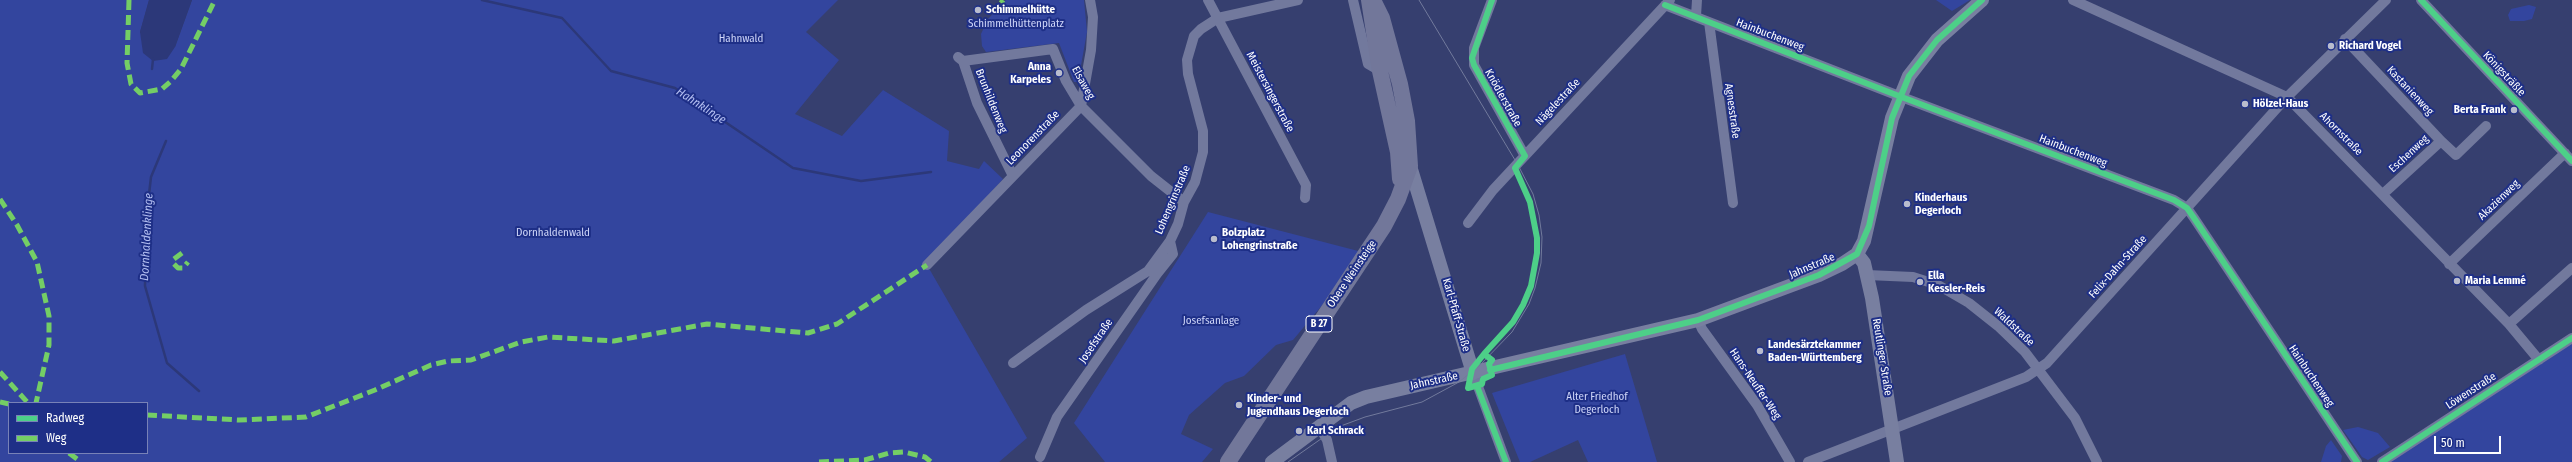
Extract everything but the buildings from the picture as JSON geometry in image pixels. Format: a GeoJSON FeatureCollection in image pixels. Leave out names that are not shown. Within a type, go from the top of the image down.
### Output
{"type":"FeatureCollection","features":[{"type":"Feature","properties":{"kind":"main road","name":"Obere Weinsteige"},"geometry":{"type":"LineString","coordinates":[[1369,0],[1380,72],[1394,132],[1400,172],[1398,199]]}},
{"type":"Feature","properties":{"kind":"main road","name":"Obere Weinsteige"},"geometry":{"type":"LineString","coordinates":[[1237,446],[1380,231],[1398,199],[1410,166],[1407,121],[1400,84],[1382,18],[1373,0]]}},
{"type":"Feature","properties":{"kind":"main road"},"geometry":{"type":"LineString","coordinates":[[1857,254],[1869,226],[1887,140],[1899,96],[1909,76],[1921,58],[1953,24],[1982,0]]}},
{"type":"Feature","properties":{"kind":"main road"},"geometry":{"type":"LineString","coordinates":[[1394,132],[1400,140],[1410,166]]}},
{"type":"Feature","properties":{"kind":"main road","name":"Karl-Pfaff-Straße"},"geometry":{"type":"LineString","coordinates":[[1410,166],[1473,373]]}},
{"type":"Feature","properties":{"kind":"main road","name":"Reutlinger Straße"},"geometry":{"type":"LineString","coordinates":[[1857,254],[1864,263],[1867,275],[1893,429],[1897,462]]}},
{"type":"Feature","properties":{"kind":"main road","name":"Jahnstraße"},"geometry":{"type":"LineString","coordinates":[[1272,462],[1351,403],[1366,397],[1698,320],[1819,275],[1857,254]]}},
{"type":"Feature","properties":{"kind":"main road","name":"B 27"},"geometry":{"type":"LineString","coordinates":[[1220,462],[1237,446]]}},
{"type":"Feature","properties":{"kind":"main road","name":"B 27"},"geometry":{"type":"LineString","coordinates":[[1228,462],[1237,446]]}},
{"type":"Feature","properties":{"kind":"street"},"geometry":{"type":"LineString","coordinates":[[1081,106],[1091,50],[1093,17],[1090,0]]}},
{"type":"Feature","properties":{"kind":"street","name":"Meistersingerstraße"},"geometry":{"type":"LineString","coordinates":[[1208,0],[1306,185],[1305,198]]}},
{"type":"Feature","properties":{"kind":"street","name":"Lohengrinstraße"},"geometry":{"type":"LineString","coordinates":[[1013,363],[1086,310],[1148,271],[1170,241],[1178,224],[1184,202],[1195,182],[1202,163],[1204,142],[1191,91],[1187,60],[1194,36],[1201,28],[1218,18],[1298,0]]}},
{"type":"Feature","properties":{"kind":"street"},"geometry":{"type":"LineString","coordinates":[[1353,0],[1368,64],[1380,72]]}},
{"type":"Feature","properties":{"kind":"street","name":"Knödlerstraße"},"geometry":{"type":"LineString","coordinates":[[1492,0],[1474,48],[1474,65],[1525,156]]}},
{"type":"Feature","properties":{"kind":"street"},"geometry":{"type":"LineString","coordinates":[[1696,16],[1697,0]]}},
{"type":"Feature","properties":{"kind":"street","name":"Ahornstraße"},"geometry":{"type":"LineString","coordinates":[[2073,0],[2287,97],[2509,324],[2539,360]]}},
{"type":"Feature","properties":{"kind":"street","name":"Felix-Dahn-Straße"},"geometry":{"type":"LineString","coordinates":[[1808,462],[2026,376],[2047,363],[2287,97],[2386,0]]}},
{"type":"Feature","properties":{"kind":"street","name":"Königsträßle"},"geometry":{"type":"LineString","coordinates":[[2421,0],[2568,157]]}},
{"type":"Feature","properties":{"kind":"street","name":"Hainbuchenweg"},"geometry":{"type":"LineString","coordinates":[[1668,2],[1709,22],[2174,200],[2187,208],[2357,462]]}},
{"type":"Feature","properties":{"kind":"street","name":"Nägelestraße"},"geometry":{"type":"LineString","coordinates":[[1468,224],[1493,190],[1668,2]]}},
{"type":"Feature","properties":{"kind":"street","name":"Agnesstraße"},"geometry":{"type":"LineString","coordinates":[[1709,22],[1733,203]]}},
{"type":"Feature","properties":{"kind":"street","name":"Kastanienweg"},"geometry":{"type":"LineString","coordinates":[[2346,39],[2441,141]]}},
{"type":"Feature","properties":{"kind":"street","name":"Elsaweg"},"geometry":{"type":"LineString","coordinates":[[960,59],[1053,49],[1066,81],[1081,106],[1151,176],[1184,202]]}},
{"type":"Feature","properties":{"kind":"street","name":"Brunhildenweg"},"geometry":{"type":"LineString","coordinates":[[960,59],[977,103],[1013,176]]}},
{"type":"Feature","properties":{"kind":"street","name":"Leonorenstraße"},"geometry":{"type":"LineString","coordinates":[[927,265],[1081,106]]}},
{"type":"Feature","properties":{"kind":"street","name":"Eschenweg"},"geometry":{"type":"LineString","coordinates":[[2383,194],[2441,141],[2456,155],[2486,126]]}},
{"type":"Feature","properties":{"kind":"street","name":"Akazienweg"},"geometry":{"type":"LineString","coordinates":[[2449,264],[2568,157]]}},
{"type":"Feature","properties":{"kind":"street","name":"Josefstraße"},"geometry":{"type":"LineString","coordinates":[[1040,457],[1058,417],[1156,274],[1173,254],[1170,241]]}},
{"type":"Feature","properties":{"kind":"street"},"geometry":{"type":"LineString","coordinates":[[2509,324],[2572,268]]}},
{"type":"Feature","properties":{"kind":"street","name":"Waldstraße"},"geometry":{"type":"LineString","coordinates":[[1867,275],[1913,277],[1950,291],[1998,326],[2025,352],[2037,370],[2075,418],[2097,462]]}},
{"type":"Feature","properties":{"kind":"street","name":"Hans-Neuffer-Weg"},"geometry":{"type":"LineString","coordinates":[[1698,320],[1702,329],[1757,405],[1790,462]]}},
{"type":"Feature","properties":{"kind":"street","name":"Löwenstraße"},"geometry":{"type":"LineString","coordinates":[[2382,462],[2572,338]]}},
{"type":"Feature","properties":{"kind":"street","name":"Karl-Pfaff-Straße"},"geometry":{"type":"LineString","coordinates":[[1473,373],[1506,462]]}},
{"type":"Feature","properties":{"kind":"street"},"geometry":{"type":"LineString","coordinates":[[1319,426],[1327,440],[1332,462]]}},
{"type":"Feature","properties":{"kind":"green space","name":"Dornhaldenwald"},"geometry":{"type":"Polygon","coordinates":[[[0,0],[149,0],[140,32],[175,47],[192,0],[838,0],[806,32],[839,60],[795,114],[842,136],[883,90],[949,131],[947,161],[979,169],[984,161],[1003,179],[927,265],[1027,438],[999,462],[0,462],[0,0]]]}},
{"type":"Feature","properties":{"kind":"green space","name":"Schimmelhüttenplatz"},"geometry":{"type":"Polygon","coordinates":[[[1006,0],[1084,0],[1087,32],[1078,82],[1074,82],[1059,43],[986,52],[982,46],[981,34],[988,19],[1006,0]]]}},
{"type":"Feature","properties":{"kind":"green space"},"geometry":{"type":"Polygon","coordinates":[[[1936,0],[1970,0],[1952,11],[1936,0]]]}},
{"type":"Feature","properties":{"kind":"green space"},"geometry":{"type":"Polygon","coordinates":[[[2529,5],[2536,7],[2532,19],[2524,21],[2510,21],[2508,15],[2511,9],[2529,5]]]}},
{"type":"Feature","properties":{"kind":"green space","name":"Josefsanlage"},"geometry":{"type":"Polygon","coordinates":[[[1208,212],[1366,253],[1293,340],[1276,345],[1244,376],[1225,383],[1189,415],[1181,434],[1213,449],[1202,462],[1105,462],[1074,423],[1208,212]]]}},
{"type":"Feature","properties":{"kind":"green space"},"geometry":{"type":"Polygon","coordinates":[[[2572,338],[2572,462],[2382,462],[2572,338]]]}},
{"type":"Feature","properties":{"kind":"green space","name":"Alter Friedhof Degerloch"},"geometry":{"type":"Polygon","coordinates":[[[1625,354],[1657,462],[1588,462],[1578,440],[1530,462],[1520,462],[1492,393],[1625,354]]]}},
{"type":"Feature","properties":{"kind":"green space"},"geometry":{"type":"Polygon","coordinates":[[[2358,427],[2378,433],[2390,447],[2368,460],[2362,457],[2343,430],[2358,427]]]}},
{"type":"Feature","properties":{"kind":"green space"},"geometry":{"type":"Polygon","coordinates":[[[2331,440],[2342,456],[2341,462],[2321,462],[2326,446],[2331,440]]]}},
{"type":"Feature","properties":{"kind":"shaded area"},"geometry":{"type":"Polygon","coordinates":[[[149,0],[192,0],[175,47],[167,59],[153,61],[143,53],[140,32],[149,0]]]}},
{"type":"Feature","properties":{"kind":"waterway","name":"Hahnklinge"},"geometry":{"type":"LineString","coordinates":[[482,0],[562,18],[611,71],[675,88],[793,168],[861,181],[931,172]]}},
{"type":"Feature","properties":{"kind":"waterway","name":"Dornhaldenklinge"},"geometry":{"type":"LineString","coordinates":[[152,69],[153,59]]}},
{"type":"Feature","properties":{"kind":"waterway","name":"Dornhaldenklinge"},"geometry":{"type":"LineString","coordinates":[[166,141],[151,177],[146,220],[145,286],[167,363],[199,391]]}},
{"type":"Feature","properties":{"kind":"tram line"},"geometry":{"type":"LineString","coordinates":[[1288,462],[1338,427],[1365,417],[1422,402],[1459,382],[1480,365],[1512,332],[1529,304],[1535,288],[1541,263],[1542,237],[1539,215],[1533,194],[1518,165],[1419,0]]}},
{"type":"Feature","properties":{"kind":"marked path"},"geometry":{"type":"LineString","coordinates":[[129,0],[127,63],[131,84],[140,93],[162,89],[181,69],[215,0]]}},
{"type":"Feature","properties":{"kind":"marked path"},"geometry":{"type":"LineString","coordinates":[[0,199],[17,225],[37,262],[49,316],[49,345],[36,402]]}},
{"type":"Feature","properties":{"kind":"marked path"},"geometry":{"type":"LineString","coordinates":[[182,253],[174,259],[174,264],[178,268],[183,268],[188,262]]}},
{"type":"Feature","properties":{"kind":"marked path"},"geometry":{"type":"LineString","coordinates":[[148,415],[239,420],[306,417],[375,390],[431,365],[448,361],[471,360],[521,342],[548,337],[614,341],[707,324],[808,333],[837,324],[927,265]]}},
{"type":"Feature","properties":{"kind":"marked path"},"geometry":{"type":"LineString","coordinates":[[0,372],[27,402]]}},
{"type":"Feature","properties":{"kind":"marked path"},"geometry":{"type":"LineString","coordinates":[[0,402],[8,404]]}},
{"type":"Feature","properties":{"kind":"marked path"},"geometry":{"type":"LineString","coordinates":[[819,462],[865,460],[889,453],[904,452],[925,457],[931,462]]}},
{"type":"Feature","properties":{"kind":"marked path"},"geometry":{"type":"LineString","coordinates":[[70,454],[81,462]]}},
{"type":"Feature","properties":{"kind":"cycle path"},"geometry":{"type":"LineString","coordinates":[[1484,354],[1492,360],[1489,364],[1492,375],[1483,379],[1482,384],[1468,388],[1472,369],[1484,354],[1513,322],[1523,305],[1531,286],[1537,253],[1537,238],[1530,202],[1515,168],[1525,156],[1474,65],[1472,58],[1492,0]]}},
{"type":"Feature","properties":{"kind":"cycle path"},"geometry":{"type":"LineString","coordinates":[[1490,370],[1698,320],[1819,275],[1857,254],[1869,226],[1892,118],[1909,76],[1937,40],[1982,0]]}},
{"type":"Feature","properties":{"kind":"cycle path"},"geometry":{"type":"LineString","coordinates":[[2421,0],[2572,161]]}},
{"type":"Feature","properties":{"kind":"cycle path"},"geometry":{"type":"LineString","coordinates":[[1665,5],[1899,96],[2174,200],[2187,208],[2357,462]]}},
{"type":"Feature","properties":{"kind":"cycle path"},"geometry":{"type":"LineString","coordinates":[[2382,462],[2572,338]]}},
{"type":"Feature","properties":{"kind":"cycle path"},"geometry":{"type":"LineString","coordinates":[[1477,386],[1506,462]]}},
{"type":"Feature","properties":{"kind":"place","name":"Schimmelhütte"},"geometry":{"type":"Point","coordinates":[978,10]}},
{"type":"Feature","properties":{"kind":"place","name":"Richard Vogel"},"geometry":{"type":"Point","coordinates":[2331,46]}},
{"type":"Feature","properties":{"kind":"place","name":"Anna Karpeles"},"geometry":{"type":"Point","coordinates":[1059,73]}},
{"type":"Feature","properties":{"kind":"place","name":"Hölzel-Haus"},"geometry":{"type":"Point","coordinates":[2245,104]}},
{"type":"Feature","properties":{"kind":"place","name":"Berta Frank"},"geometry":{"type":"Point","coordinates":[2514,110]}},
{"type":"Feature","properties":{"kind":"place","name":"Kinderhaus Degerloch"},"geometry":{"type":"Point","coordinates":[1907,204]}},
{"type":"Feature","properties":{"kind":"place","name":"Bolzplatz Lohengrinstraße"},"geometry":{"type":"Point","coordinates":[1214,239]}},
{"type":"Feature","properties":{"kind":"place","name":"Maria Lemmé"},"geometry":{"type":"Point","coordinates":[2457,281]}},
{"type":"Feature","properties":{"kind":"place","name":"Ella Kessler-Reis"},"geometry":{"type":"Point","coordinates":[1920,282]}},
{"type":"Feature","properties":{"kind":"place","name":"Landesärztekammer Baden-Württemberg"},"geometry":{"type":"Point","coordinates":[1760,351]}},
{"type":"Feature","properties":{"kind":"place","name":"Kinder- und Jugendhaus Degerloch"},"geometry":{"type":"Point","coordinates":[1239,405]}},
{"type":"Feature","properties":{"kind":"place","name":"Karl Schrack"},"geometry":{"type":"Point","coordinates":[1299,431]}},
{"type":"Feature","properties":{"kind":"park label","name":"Hahnwald"},"geometry":{"type":"Point","coordinates":[741,39]}}]}
